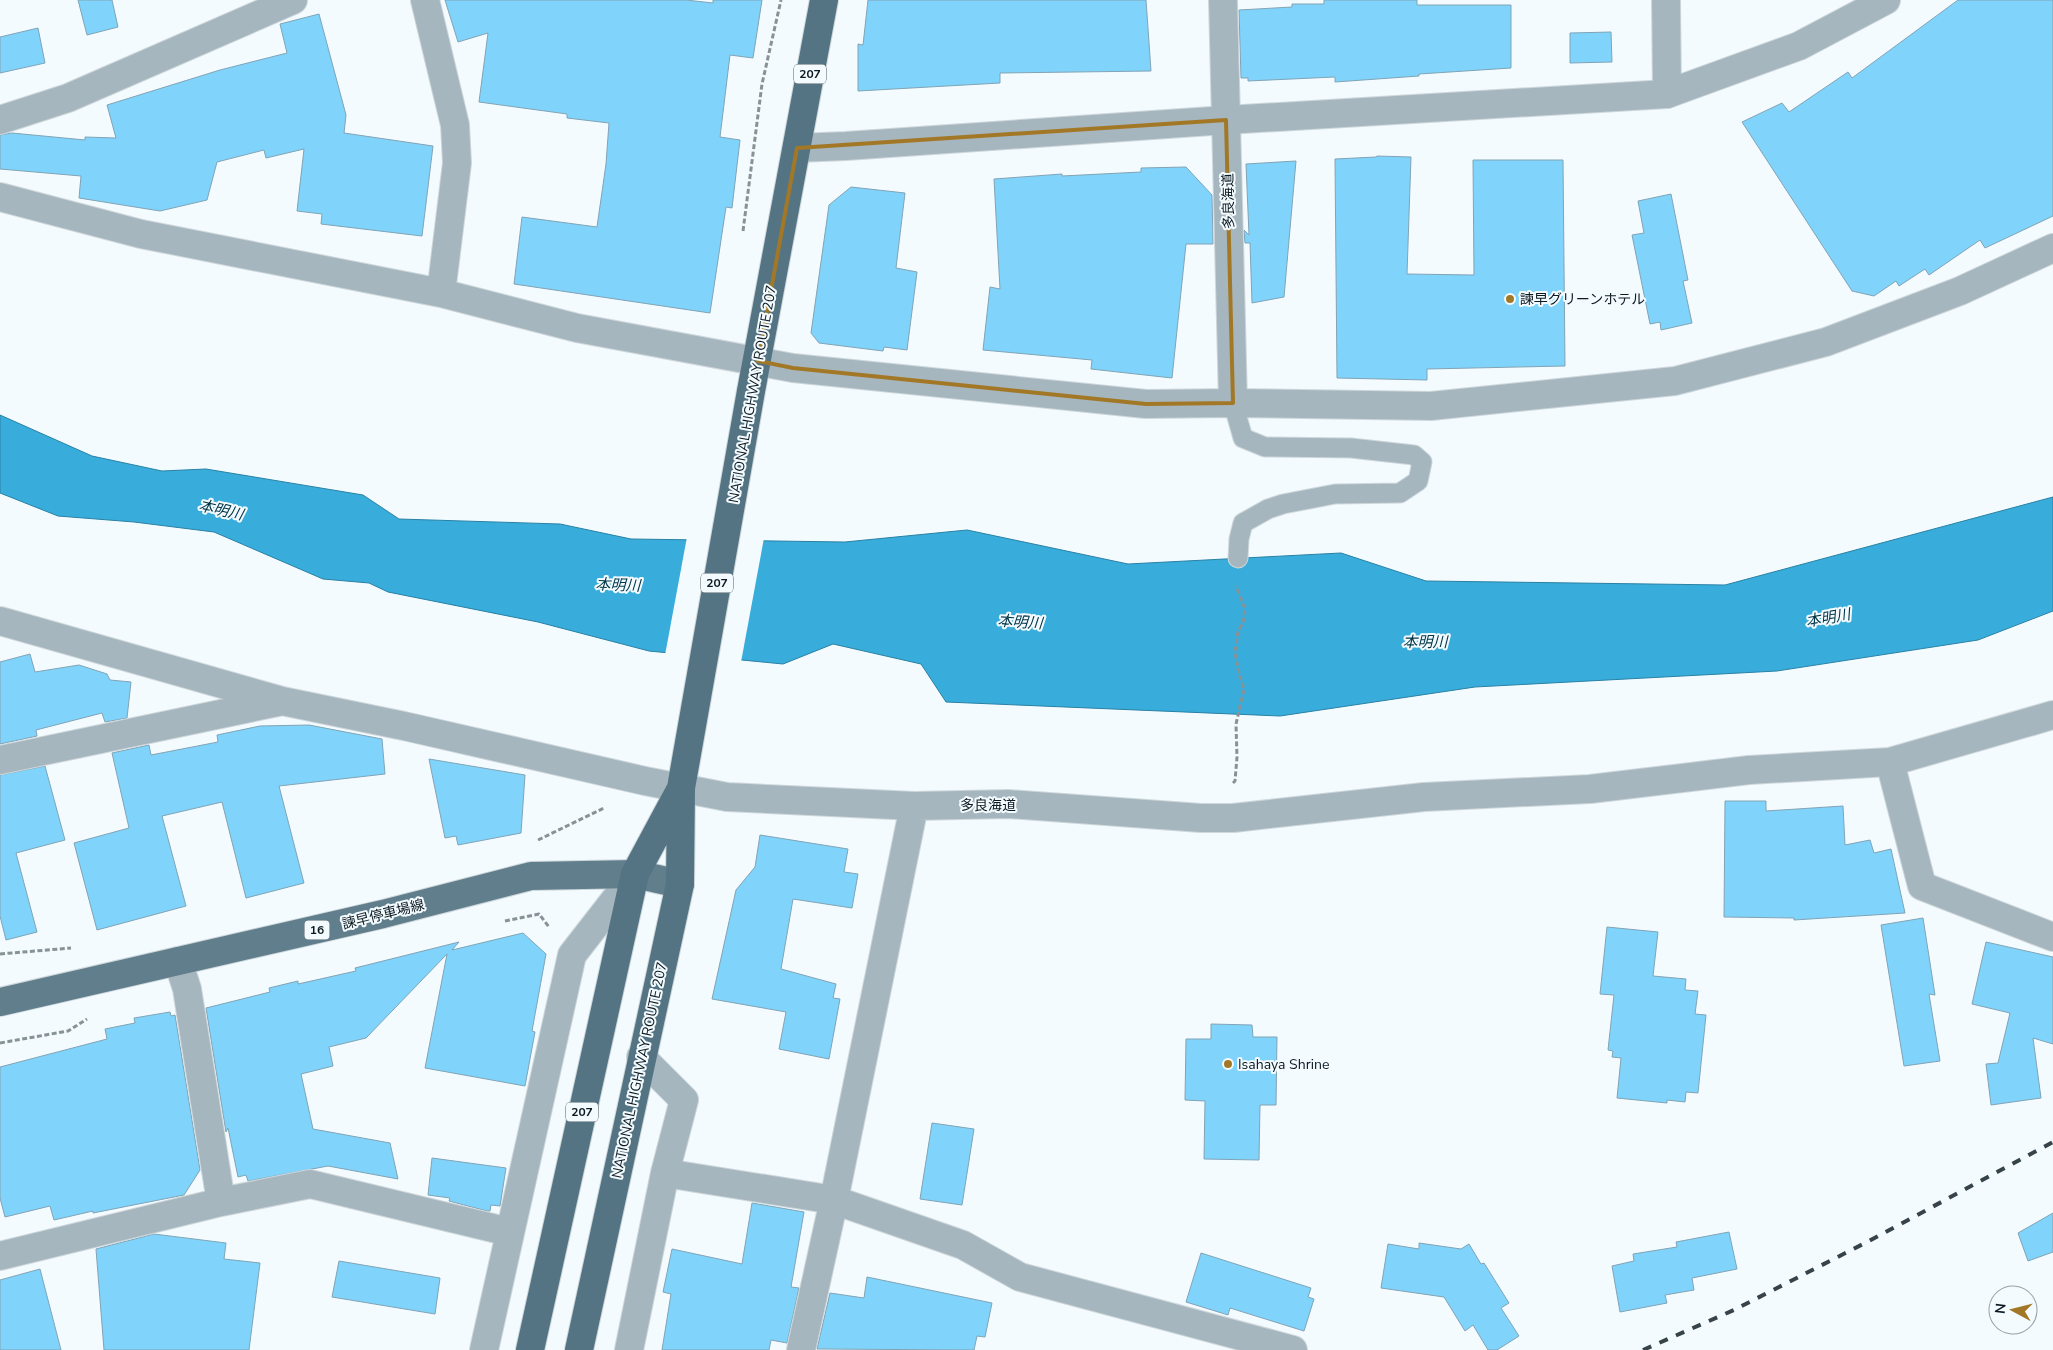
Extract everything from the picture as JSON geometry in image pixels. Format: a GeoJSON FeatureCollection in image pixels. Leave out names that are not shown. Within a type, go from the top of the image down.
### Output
{"type":"FeatureCollection","features":[{"type":"Feature","properties":{"kind":"highway","name":"NATIONAL HIGHWAY ROUTE 207"},"geometry":{"type":"LineString","coordinates":[[579,1350],[680,884],[682,781],[751,391],[824,0]]}},
{"type":"Feature","properties":{"kind":"highway","name":"NATIONAL HIGHWAY ROUTE 207"},"geometry":{"type":"LineString","coordinates":[[530,1350],[635,874],[682,781]]}},
{"type":"Feature","properties":{"kind":"main road","name":"諫早停車場線"},"geometry":{"type":"LineString","coordinates":[[0,1002],[383,914],[531,876],[635,874],[680,884]]}},
{"type":"Feature","properties":{"kind":"street"},"geometry":{"type":"LineString","coordinates":[[0,120],[68,98],[293,0]]}},
{"type":"Feature","properties":{"kind":"street"},"geometry":{"type":"LineString","coordinates":[[425,0],[456,125],[457,162],[441,293]]}},
{"type":"Feature","properties":{"kind":"street","name":"多良海道"},"geometry":{"type":"LineString","coordinates":[[1223,0],[1233,403]]}},
{"type":"Feature","properties":{"kind":"street"},"geometry":{"type":"LineString","coordinates":[[1666,0],[1667,94]]}},
{"type":"Feature","properties":{"kind":"street"},"geometry":{"type":"LineString","coordinates":[[797,148],[856,146],[1226,120],[1667,94],[1798,46],[1886,0]]}},
{"type":"Feature","properties":{"kind":"street"},"geometry":{"type":"LineString","coordinates":[[0,197],[141,234],[441,293],[577,328],[793,368],[1146,404],[1233,403],[1431,406],[1675,381],[1826,342],[1960,291],[2053,248]]}},
{"type":"Feature","properties":{"kind":"street","name":"多良海道"},"geometry":{"type":"LineString","coordinates":[[0,621],[282,701],[404,726],[645,781],[682,781],[727,797],[914,806],[1008,804],[1200,818],[1233,818],[1424,798],[1590,789],[1749,770],[1890,762],[2053,715]]}},
{"type":"Feature","properties":{"kind":"street"},"geometry":{"type":"LineString","coordinates":[[0,760],[282,701]]}},
{"type":"Feature","properties":{"kind":"street"},"geometry":{"type":"LineString","coordinates":[[1890,762],[1922,886],[2053,937]]}},
{"type":"Feature","properties":{"kind":"street"},"geometry":{"type":"LineString","coordinates":[[801,1350],[834,1200],[914,806]]}},
{"type":"Feature","properties":{"kind":"street"},"geometry":{"type":"LineString","coordinates":[[484,1350],[572,955],[635,874]]}},
{"type":"Feature","properties":{"kind":"street"},"geometry":{"type":"LineString","coordinates":[[178,961],[187,989],[221,1202]]}},
{"type":"Feature","properties":{"kind":"street"},"geometry":{"type":"LineString","coordinates":[[629,1350],[665,1172],[684,1100],[641,1057]]}},
{"type":"Feature","properties":{"kind":"street"},"geometry":{"type":"LineString","coordinates":[[665,1172],[834,1200],[963,1245],[1020,1277],[1293,1350]]}},
{"type":"Feature","properties":{"kind":"street"},"geometry":{"type":"LineString","coordinates":[[0,1256],[221,1202],[310,1184],[510,1232]]}},
{"type":"Feature","properties":{"kind":"lane"},"geometry":{"type":"LineString","coordinates":[[1233,403],[1243,438],[1265,447],[1351,448],[1414,455],[1422,462],[1418,481],[1400,493],[1335,494],[1268,509],[1243,523],[1239,539],[1238,558]]}},
{"type":"Feature","properties":{"kind":"path"},"geometry":{"type":"LineString","coordinates":[[743,232],[762,84],[781,0]]}},
{"type":"Feature","properties":{"kind":"path"},"geometry":{"type":"LineString","coordinates":[[1200,818],[1235,781],[1237,758],[1236,724],[1244,689],[1235,652],[1238,631],[1243,623],[1245,609],[1236,587],[1238,558]]}},
{"type":"Feature","properties":{"kind":"path"},"geometry":{"type":"LineString","coordinates":[[534,840],[544,838],[625,797],[645,781]]}},
{"type":"Feature","properties":{"kind":"path"},"geometry":{"type":"LineString","coordinates":[[0,954],[73,948]]}},
{"type":"Feature","properties":{"kind":"highlighted area"},"geometry":{"type":"Polygon","coordinates":[[[1226,120],[1233,403],[1146,404],[793,368],[758,361],[797,148],[1226,120]]]}},
{"type":"Feature","properties":{"kind":"water","name":"本明川"},"geometry":{"type":"Polygon","coordinates":[[[0,415],[92,456],[162,471],[206,469],[363,495],[399,519],[560,524],[631,539],[845,542],[967,530],[1128,564],[1341,553],[1426,581],[1725,585],[2053,497],[2053,611],[1978,640],[1777,671],[1475,687],[1280,716],[946,702],[921,664],[833,644],[783,664],[649,651],[538,622],[388,592],[369,583],[323,579],[214,532],[134,522],[58,516],[0,493],[0,415]]]}},
{"type":"Feature","properties":{"kind":"pier"},"geometry":{"type":"Polygon","coordinates":[[[687,537],[764,538],[741,662],[665,655],[687,537]]]}},
{"type":"Feature","properties":{"kind":"building"},"geometry":{"type":"Polygon","coordinates":[[[78,0],[112,0],[118,27],[87,35],[78,0]]]}},
{"type":"Feature","properties":{"kind":"building"},"geometry":{"type":"Polygon","coordinates":[[[445,0],[686,0],[713,3],[713,0],[762,0],[753,58],[730,55],[720,137],[740,140],[732,208],[726,207],[710,313],[514,284],[522,217],[597,227],[606,164],[609,123],[567,118],[567,114],[479,102],[488,33],[458,42],[445,0]]]}},
{"type":"Feature","properties":{"kind":"building"},"geometry":{"type":"Polygon","coordinates":[[[868,0],[1146,0],[1151,71],[1000,73],[1000,83],[858,91],[858,44],[863,45],[868,0]]]}},
{"type":"Feature","properties":{"kind":"building"},"geometry":{"type":"Polygon","coordinates":[[[1324,0],[1417,0],[1417,5],[1511,5],[1511,68],[1335,82],[1335,77],[1248,81],[1248,78],[1241,78],[1239,10],[1292,7],[1292,4],[1324,4],[1324,0]]]}},
{"type":"Feature","properties":{"kind":"building"},"geometry":{"type":"Polygon","coordinates":[[[1958,0],[2053,0],[2053,216],[1985,248],[1980,240],[1929,275],[1925,269],[1899,286],[1896,281],[1874,296],[1852,291],[1742,122],[1782,103],[1789,112],[1848,72],[1852,78],[1958,0]]]}},
{"type":"Feature","properties":{"kind":"building"},"geometry":{"type":"Polygon","coordinates":[[[319,14],[346,115],[344,133],[433,146],[422,236],[321,224],[322,214],[297,211],[304,149],[266,158],[264,150],[217,162],[207,200],[160,211],[79,198],[81,176],[0,169],[0,135],[12,133],[85,140],[85,137],[116,138],[107,105],[220,70],[287,53],[280,24],[319,14]]]}},
{"type":"Feature","properties":{"kind":"building"},"geometry":{"type":"Polygon","coordinates":[[[38,28],[45,63],[0,73],[0,37],[38,28]]]}},
{"type":"Feature","properties":{"kind":"building"},"geometry":{"type":"Polygon","coordinates":[[[1611,32],[1612,62],[1570,63],[1570,33],[1611,32]]]}},
{"type":"Feature","properties":{"kind":"building"},"geometry":{"type":"Polygon","coordinates":[[[1377,156],[1411,157],[1407,274],[1474,275],[1473,160],[1563,160],[1565,366],[1427,369],[1427,380],[1337,378],[1335,159],[1377,156]]]}},
{"type":"Feature","properties":{"kind":"building"},"geometry":{"type":"Polygon","coordinates":[[[1296,161],[1284,297],[1252,303],[1250,243],[1245,243],[1244,230],[1249,235],[1246,164],[1296,161]]]}},
{"type":"Feature","properties":{"kind":"building"},"geometry":{"type":"Polygon","coordinates":[[[1186,167],[1212,195],[1213,244],[1186,244],[1172,378],[1091,369],[1092,360],[983,350],[990,287],[1000,289],[994,179],[1062,174],[1062,176],[1141,172],[1141,168],[1186,167]]]}},
{"type":"Feature","properties":{"kind":"building"},"geometry":{"type":"Polygon","coordinates":[[[851,187],[905,193],[896,268],[917,272],[907,350],[884,347],[883,351],[819,343],[811,333],[829,205],[851,187]]]}},
{"type":"Feature","properties":{"kind":"building"},"geometry":{"type":"Polygon","coordinates":[[[1671,194],[1688,280],[1683,281],[1692,323],[1661,330],[1660,322],[1650,324],[1632,235],[1644,233],[1638,201],[1671,194]]]}},
{"type":"Feature","properties":{"kind":"building"},"geometry":{"type":"Polygon","coordinates":[[[30,654],[35,672],[79,665],[107,674],[110,680],[131,682],[127,718],[105,722],[102,713],[36,730],[37,736],[0,744],[0,662],[30,654]]]}},
{"type":"Feature","properties":{"kind":"building"},"geometry":{"type":"Polygon","coordinates":[[[309,725],[382,739],[385,774],[279,786],[304,883],[246,898],[222,802],[162,816],[186,906],[97,930],[74,843],[129,828],[112,753],[149,745],[151,755],[218,742],[217,735],[260,726],[309,725]]]}},
{"type":"Feature","properties":{"kind":"building"},"geometry":{"type":"Polygon","coordinates":[[[429,759],[525,775],[521,833],[458,845],[456,836],[445,838],[429,759]]]}},
{"type":"Feature","properties":{"kind":"building"},"geometry":{"type":"Polygon","coordinates":[[[45,766],[65,840],[16,853],[37,932],[6,940],[0,916],[0,775],[45,766]]]}},
{"type":"Feature","properties":{"kind":"building"},"geometry":{"type":"Polygon","coordinates":[[[1725,801],[1766,801],[1766,811],[1843,806],[1845,845],[1870,840],[1874,853],[1891,849],[1905,913],[1794,920],[1794,918],[1724,917],[1725,801]]]}},
{"type":"Feature","properties":{"kind":"building"},"geometry":{"type":"Polygon","coordinates":[[[760,835],[848,849],[844,872],[858,874],[852,908],[793,899],[781,969],[836,984],[833,998],[840,999],[829,1059],[779,1049],[786,1012],[712,999],[736,890],[755,867],[760,835]]]}},
{"type":"Feature","properties":{"kind":"building"},"geometry":{"type":"Polygon","coordinates":[[[1923,918],[1935,995],[1929,994],[1940,1061],[1904,1066],[1881,925],[1923,918]]]}},
{"type":"Feature","properties":{"kind":"building"},"geometry":{"type":"Polygon","coordinates":[[[1607,927],[1658,932],[1653,976],[1686,979],[1685,990],[1698,991],[1695,1014],[1706,1015],[1698,1093],[1686,1092],[1685,1102],[1667,1100],[1667,1103],[1617,1098],[1621,1058],[1612,1057],[1613,1051],[1608,1050],[1614,995],[1600,994],[1607,927]]]}},
{"type":"Feature","properties":{"kind":"building"},"geometry":{"type":"Polygon","coordinates":[[[523,933],[546,954],[532,1031],[535,1032],[525,1086],[425,1068],[447,954],[366,1038],[329,1047],[333,1066],[301,1074],[313,1129],[390,1143],[398,1179],[328,1166],[248,1181],[246,1175],[238,1177],[228,1128],[226,1132],[206,1008],[270,992],[269,988],[298,981],[298,984],[356,971],[355,968],[459,942],[452,950],[523,933]]]}},
{"type":"Feature","properties":{"kind":"building"},"geometry":{"type":"Polygon","coordinates":[[[1986,942],[2053,957],[2053,1044],[2033,1038],[2041,1098],[1991,1105],[1986,1064],[1998,1063],[2010,1013],[1972,1004],[1986,942]]]}},
{"type":"Feature","properties":{"kind":"building"},"geometry":{"type":"Polygon","coordinates":[[[170,1012],[171,1016],[175,1015],[200,1170],[184,1195],[54,1220],[50,1206],[5,1217],[0,1198],[0,1067],[107,1039],[105,1029],[135,1023],[134,1018],[170,1012]]]}},
{"type":"Feature","properties":{"kind":"building"},"geometry":{"type":"Polygon","coordinates":[[[1211,1024],[1252,1025],[1253,1037],[1277,1037],[1276,1105],[1260,1105],[1259,1160],[1204,1159],[1205,1101],[1185,1100],[1186,1039],[1211,1039],[1211,1024]]]}},
{"type":"Feature","properties":{"kind":"building"},"geometry":{"type":"Polygon","coordinates":[[[932,1123],[974,1129],[962,1205],[920,1199],[932,1123]]]}},
{"type":"Feature","properties":{"kind":"building"},"geometry":{"type":"Polygon","coordinates":[[[432,1158],[506,1168],[500,1206],[491,1205],[490,1211],[487,1211],[449,1201],[450,1198],[428,1195],[432,1158]]]}},
{"type":"Feature","properties":{"kind":"building"},"geometry":{"type":"Polygon","coordinates":[[[752,1203],[804,1212],[791,1287],[799,1288],[787,1343],[771,1340],[769,1350],[662,1350],[671,1294],[663,1292],[672,1249],[742,1264],[752,1203]]]}},
{"type":"Feature","properties":{"kind":"building"},"geometry":{"type":"Polygon","coordinates":[[[2053,1213],[2053,1252],[2028,1261],[2018,1233],[2053,1213]]]}},
{"type":"Feature","properties":{"kind":"building"},"geometry":{"type":"Polygon","coordinates":[[[1729,1232],[1737,1269],[1692,1278],[1694,1290],[1665,1295],[1667,1303],[1620,1312],[1612,1266],[1634,1261],[1633,1254],[1677,1247],[1676,1242],[1729,1232]]]}},
{"type":"Feature","properties":{"kind":"building"},"geometry":{"type":"Polygon","coordinates":[[[154,1234],[226,1243],[224,1259],[260,1263],[249,1350],[104,1350],[96,1249],[154,1234]]]}},
{"type":"Feature","properties":{"kind":"building"},"geometry":{"type":"Polygon","coordinates":[[[1419,1243],[1461,1249],[1469,1244],[1481,1264],[1484,1263],[1509,1303],[1501,1308],[1519,1336],[1497,1350],[1488,1350],[1473,1325],[1465,1331],[1444,1297],[1381,1288],[1388,1244],[1419,1249],[1419,1243]]]}},
{"type":"Feature","properties":{"kind":"building"},"geometry":{"type":"Polygon","coordinates":[[[1201,1253],[1311,1288],[1308,1297],[1314,1299],[1304,1331],[1230,1308],[1228,1315],[1186,1302],[1201,1253]]]}},
{"type":"Feature","properties":{"kind":"building"},"geometry":{"type":"Polygon","coordinates":[[[339,1261],[440,1278],[435,1314],[332,1297],[339,1261]]]}},
{"type":"Feature","properties":{"kind":"building"},"geometry":{"type":"Polygon","coordinates":[[[40,1269],[61,1350],[0,1350],[0,1280],[40,1269]]]}},
{"type":"Feature","properties":{"kind":"building"},"geometry":{"type":"Polygon","coordinates":[[[867,1277],[992,1303],[985,1337],[977,1336],[974,1350],[817,1349],[830,1293],[864,1298],[867,1277]]]}},
{"type":"Feature","properties":{"kind":"railway"},"geometry":{"type":"LineString","coordinates":[[1643,1350],[1734,1310],[1867,1242],[2053,1142]]}},
{"type":"Feature","properties":{"kind":"place","name":"諫早グリーンホテル"},"geometry":{"type":"Point","coordinates":[1510,299]}},
{"type":"Feature","properties":{"kind":"place","name":"Isahaya Shrine"},"geometry":{"type":"Point","coordinates":[1228,1064]}}]}
